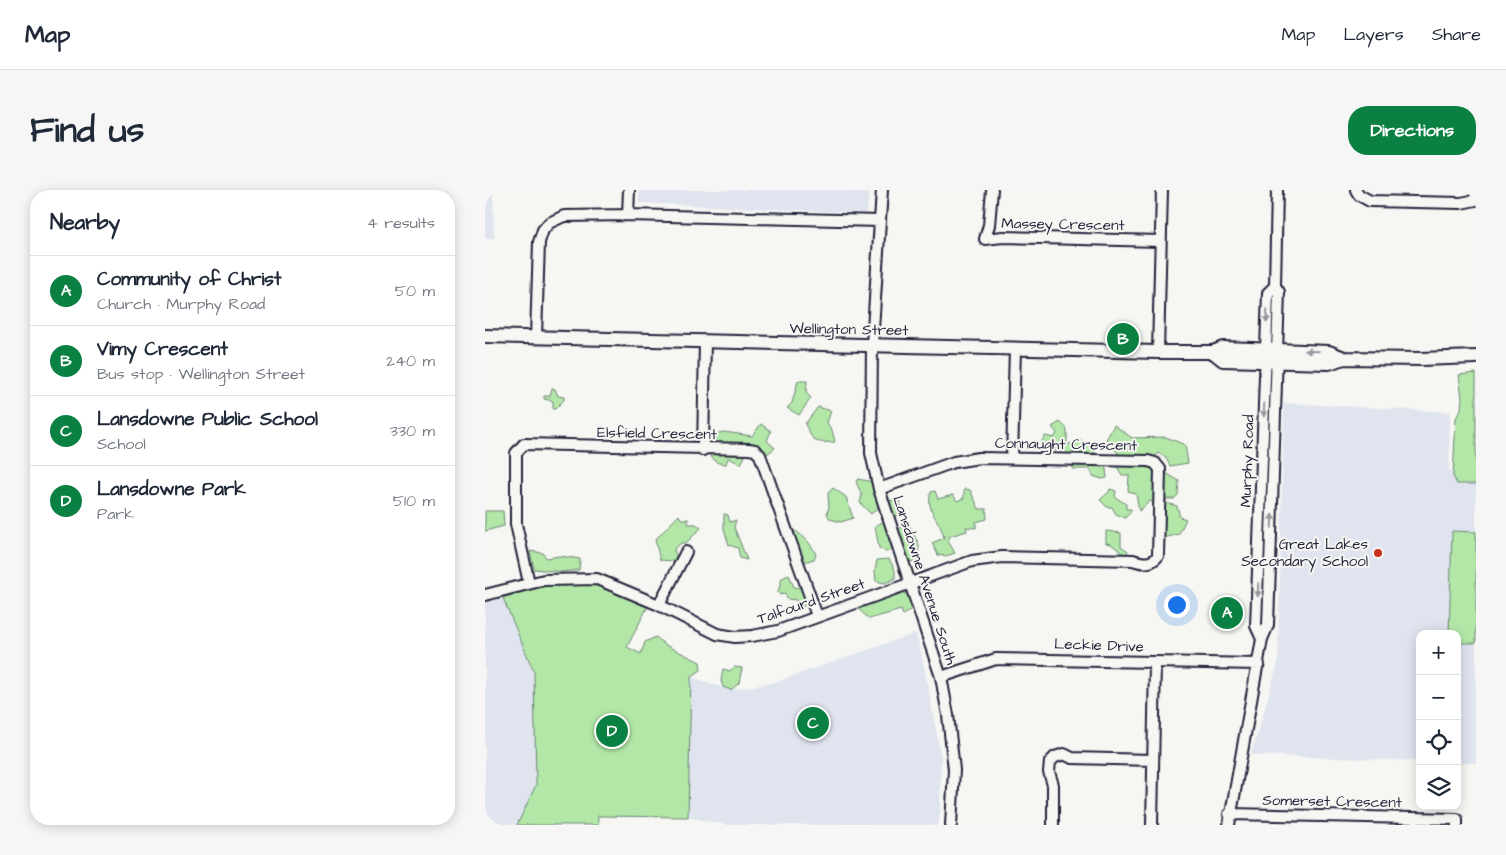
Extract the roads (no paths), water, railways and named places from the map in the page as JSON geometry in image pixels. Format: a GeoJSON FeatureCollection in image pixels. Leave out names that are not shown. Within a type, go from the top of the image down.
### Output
{"type":"FeatureCollection","features":[{"type":"Feature","properties":{"kind":"main road","name":"Wellington Street"},"geometry":{"type":"LineString","coordinates":[[485,336],[1213,352],[1223,360],[1329,352],[1344,358],[1421,359],[1476,356]]}},
{"type":"Feature","properties":{"kind":"street"},"geometry":{"type":"LineString","coordinates":[[628,215],[629,190]]}},
{"type":"Feature","properties":{"kind":"street","name":"Lansdowne Avenue South"},"geometry":{"type":"LineString","coordinates":[[882,190],[872,345],[871,453],[879,489],[941,677],[948,715],[954,770],[951,825]]}},
{"type":"Feature","properties":{"kind":"street","name":"Massey Crescent"},"geometry":{"type":"LineString","coordinates":[[992,190],[989,225],[985,239],[1003,237],[1160,241]]}},
{"type":"Feature","properties":{"kind":"street"},"geometry":{"type":"LineString","coordinates":[[1158,352],[1162,190]]}},
{"type":"Feature","properties":{"kind":"street","name":"Murphy Road"},"geometry":{"type":"LineString","coordinates":[[1229,825],[1229,814],[1259,664],[1262,639],[1269,625],[1279,356],[1279,292],[1275,286],[1277,190]]}},
{"type":"Feature","properties":{"kind":"street"},"geometry":{"type":"LineString","coordinates":[[1356,190],[1359,195],[1370,202],[1461,203],[1476,200]]}},
{"type":"Feature","properties":{"kind":"street"},"geometry":{"type":"LineString","coordinates":[[536,337],[539,242],[543,230],[549,223],[564,216],[628,215],[880,221]]}},
{"type":"Feature","properties":{"kind":"street","name":"Murphy Road"},"geometry":{"type":"LineString","coordinates":[[1262,639],[1257,626],[1265,356],[1268,293],[1275,286]]}},
{"type":"Feature","properties":{"kind":"street"},"geometry":{"type":"LineString","coordinates":[[703,450],[705,341]]}},
{"type":"Feature","properties":{"kind":"street"},"geometry":{"type":"LineString","coordinates":[[1012,458],[1015,349]]}},
{"type":"Feature","properties":{"kind":"street","name":"Elsfield Crescent"},"geometry":{"type":"LineString","coordinates":[[529,583],[516,524],[516,453],[524,444],[703,450],[749,449],[755,450],[760,454],[817,616]]}},
{"type":"Feature","properties":{"kind":"street","name":"Connaught Crescent"},"geometry":{"type":"LineString","coordinates":[[879,489],[954,462],[979,458],[1147,461],[1155,463],[1160,469],[1161,479],[1159,550],[1154,561]]}},
{"type":"Feature","properties":{"kind":"street"},"geometry":{"type":"LineString","coordinates":[[659,606],[686,552]]}},
{"type":"Feature","properties":{"kind":"street","name":"Talfourd Street"},"geometry":{"type":"LineString","coordinates":[[485,595],[529,583],[561,578],[597,579],[717,634],[735,638],[777,631],[972,561],[989,558],[1133,560],[1146,563],[1154,561]]}},
{"type":"Feature","properties":{"kind":"street","name":"Leckie Drive"},"geometry":{"type":"LineString","coordinates":[[941,677],[996,659],[1259,664]]}},
{"type":"Feature","properties":{"kind":"street"},"geometry":{"type":"LineString","coordinates":[[1152,825],[1155,662]]}},
{"type":"Feature","properties":{"kind":"street"},"geometry":{"type":"LineString","coordinates":[[1053,825],[1053,785],[1049,772],[1050,762],[1055,757],[1064,754],[1072,758],[1153,760]]}},
{"type":"Feature","properties":{"kind":"street","name":"Somerset Crescent"},"geometry":{"type":"LineString","coordinates":[[1229,814],[1356,821],[1457,819],[1457,825]]}},
{"type":"Feature","properties":{"kind":"place","name":"Vimy Crescent"},"geometry":{"type":"Point","coordinates":[1123,339]}},
{"type":"Feature","properties":{"kind":"place","name":"Great Lakes Secondary School"},"geometry":{"type":"Point","coordinates":[1378,553]}},
{"type":"Feature","properties":{"kind":"place","name":"Community of Christ"},"geometry":{"type":"Point","coordinates":[1227,613]}},
{"type":"Feature","properties":{"kind":"place","name":"Lansdowne Public School"},"geometry":{"type":"Point","coordinates":[813,723]}},
{"type":"Feature","properties":{"kind":"place","name":"Lansdowne Park"},"geometry":{"type":"Point","coordinates":[612,731]}}]}
